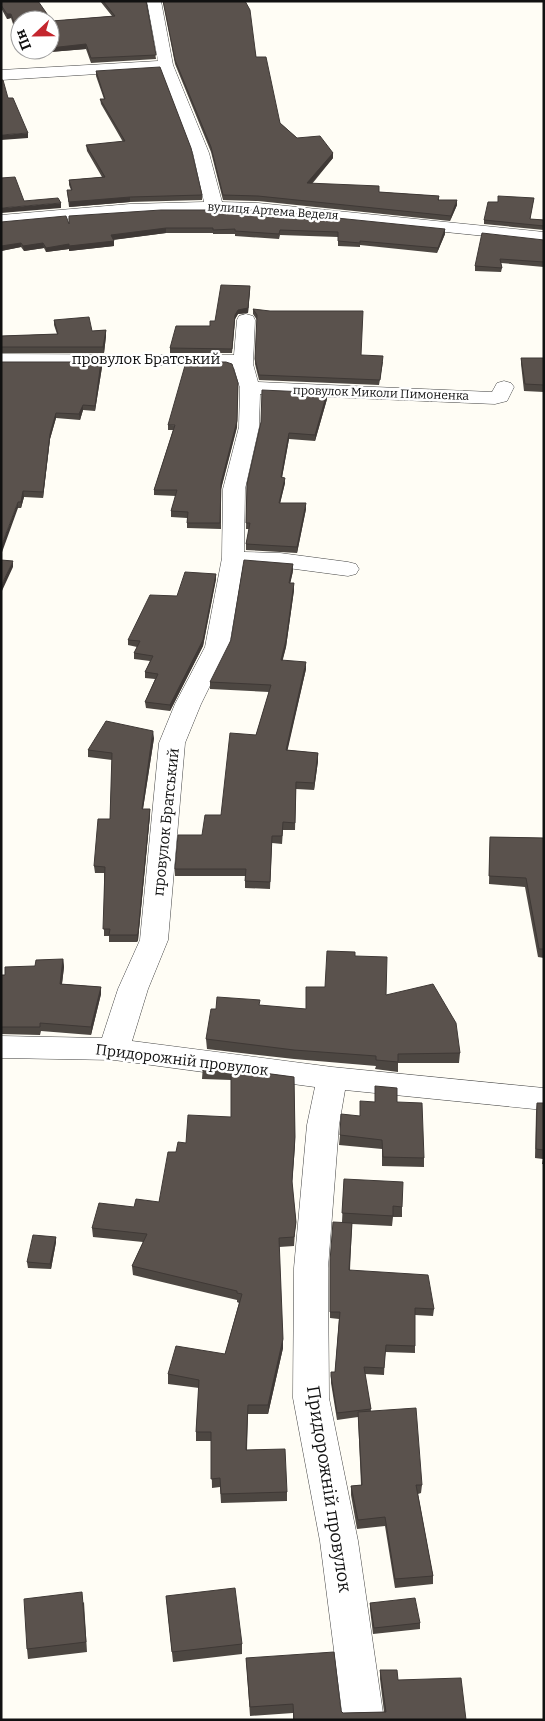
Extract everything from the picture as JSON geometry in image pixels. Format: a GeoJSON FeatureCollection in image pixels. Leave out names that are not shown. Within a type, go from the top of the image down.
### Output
{"type":"FeatureCollection","features":[{"type":"Feature","properties":{"kind":"street"},"geometry":{"type":"LineString","coordinates":[[154,1],[166,65],[198,145],[214,206]]}},
{"type":"Feature","properties":{"kind":"street"},"geometry":{"type":"LineString","coordinates":[[1,75],[166,65]]}},
{"type":"Feature","properties":{"kind":"street","name":"вулиця Артема Веделя"},"geometry":{"type":"LineString","coordinates":[[1,220],[136,209],[214,206],[258,208],[544,237]]}},
{"type":"Feature","properties":{"kind":"street"},"geometry":{"type":"LineString","coordinates":[[244,364],[246,320]]}},
{"type":"Feature","properties":{"kind":"street","name":"провулок Братський"},"geometry":{"type":"LineString","coordinates":[[1,360],[228,359],[244,364],[250,388],[249,427],[234,490],[233,558],[217,647],[188,704],[172,743],[154,940],[133,989],[114,1049]]}},
{"type":"Feature","properties":{"kind":"street","name":"провулок Миколи Пимоненка"},"geometry":{"type":"LineString","coordinates":[[250,388],[495,398],[500,397],[504,387]]}},
{"type":"Feature","properties":{"kind":"street"},"geometry":{"type":"LineString","coordinates":[[233,558],[280,560],[348,569]]}},
{"type":"Feature","properties":{"kind":"street","name":"Придорожній провулок"},"geometry":{"type":"LineString","coordinates":[[1,1047],[114,1049],[332,1078],[544,1099]]}},
{"type":"Feature","properties":{"kind":"street","name":"Придорожній провулок"},"geometry":{"type":"LineString","coordinates":[[332,1078],[323,1125],[311,1268],[311,1398],[339,1541],[364,1720]]}},
{"type":"Feature","properties":{"kind":"building"},"geometry":{"type":"Polygon","coordinates":[[[1,1],[38,1],[44,10],[10,10],[10,14],[7,14],[1,5],[1,1]]]}},
{"type":"Feature","properties":{"kind":"building"},"geometry":{"type":"Polygon","coordinates":[[[103,1],[146,1],[156,55],[91,58],[86,44],[60,47],[60,20],[115,16],[103,1]]]}},
{"type":"Feature","properties":{"kind":"building"},"geometry":{"type":"Polygon","coordinates":[[[163,1],[245,1],[250,10],[256,57],[266,57],[280,123],[297,138],[320,136],[333,153],[307,183],[379,186],[379,192],[439,196],[438,200],[457,200],[451,216],[258,196],[223,195],[211,147],[175,60],[163,1]]]}},
{"type":"Feature","properties":{"kind":"building"},"geometry":{"type":"Polygon","coordinates":[[[160,67],[191,148],[202,195],[130,197],[69,202],[67,190],[72,190],[69,180],[105,177],[86,145],[125,141],[100,99],[105,99],[96,71],[160,67]]]}},
{"type":"Feature","properties":{"kind":"building"},"geometry":{"type":"Polygon","coordinates":[[[1,80],[3,80],[8,98],[13,98],[28,133],[1,135],[1,80]]]}},
{"type":"Feature","properties":{"kind":"building"},"geometry":{"type":"Polygon","coordinates":[[[15,177],[24,201],[58,198],[61,203],[1,208],[1,178],[15,177]]]}},
{"type":"Feature","properties":{"kind":"building"},"geometry":{"type":"Polygon","coordinates":[[[498,196],[534,198],[530,219],[544,220],[544,226],[484,220],[488,202],[498,202],[498,196]]]}},
{"type":"Feature","properties":{"kind":"building"},"geometry":{"type":"Polygon","coordinates":[[[161,210],[258,210],[445,229],[438,248],[360,241],[360,243],[338,241],[338,232],[280,230],[279,234],[235,231],[235,229],[213,230],[213,228],[166,228],[111,235],[114,241],[69,246],[69,244],[46,248],[43,243],[23,246],[21,243],[1,246],[1,222],[66,216],[69,224],[69,216],[161,210]]]}},
{"type":"Feature","properties":{"kind":"building"},"geometry":{"type":"Polygon","coordinates":[[[482,233],[544,240],[544,262],[500,259],[502,268],[475,266],[482,233]]]}},
{"type":"Feature","properties":{"kind":"building"},"geometry":{"type":"Polygon","coordinates":[[[221,285],[250,286],[248,308],[238,310],[235,315],[232,349],[170,348],[176,326],[210,326],[210,321],[215,321],[221,285]]]}},
{"type":"Feature","properties":{"kind":"building"},"geometry":{"type":"Polygon","coordinates":[[[253,309],[270,311],[363,311],[361,355],[383,356],[380,380],[259,375],[255,359],[257,315],[253,309]]]}},
{"type":"Feature","properties":{"kind":"building"},"geometry":{"type":"Polygon","coordinates":[[[89,317],[92,331],[106,330],[103,347],[1,347],[1,336],[58,334],[54,320],[89,317]]]}},
{"type":"Feature","properties":{"kind":"building"},"geometry":{"type":"Polygon","coordinates":[[[521,358],[544,358],[544,385],[525,384],[521,358]]]}},
{"type":"Feature","properties":{"kind":"building"},"geometry":{"type":"Polygon","coordinates":[[[1,362],[101,362],[95,406],[83,405],[79,414],[56,413],[50,434],[43,492],[23,491],[21,502],[18,502],[1,547],[1,362]]]}},
{"type":"Feature","properties":{"kind":"building"},"geometry":{"type":"Polygon","coordinates":[[[186,362],[226,362],[232,364],[238,383],[237,421],[221,483],[220,523],[187,523],[188,512],[171,511],[177,490],[154,490],[175,425],[168,425],[186,362]]]}},
{"type":"Feature","properties":{"kind":"building"},"geometry":{"type":"Polygon","coordinates":[[[262,390],[327,393],[315,435],[289,433],[281,477],[285,478],[279,503],[306,503],[297,547],[246,544],[250,523],[246,523],[247,484],[261,422],[262,390]]]}},
{"type":"Feature","properties":{"kind":"building"},"geometry":{"type":"Polygon","coordinates":[[[1,560],[13,561],[1,586],[1,560]]]}},
{"type":"Feature","properties":{"kind":"building"},"geometry":{"type":"Polygon","coordinates":[[[244,560],[293,564],[289,583],[294,583],[286,640],[281,660],[306,662],[286,750],[318,753],[314,783],[296,782],[295,823],[283,822],[282,836],[272,836],[270,882],[245,881],[246,869],[175,869],[178,835],[202,835],[205,815],[221,815],[230,733],[256,735],[271,685],[210,682],[231,640],[244,560]]]}},
{"type":"Feature","properties":{"kind":"building"},"geometry":{"type":"Polygon","coordinates":[[[185,572],[216,574],[203,640],[170,705],[145,702],[158,674],[145,672],[153,656],[134,653],[140,641],[128,640],[150,595],[177,596],[185,572]]]}},
{"type":"Feature","properties":{"kind":"building"},"geometry":{"type":"Polygon","coordinates":[[[106,721],[153,731],[142,809],[150,809],[137,935],[109,935],[110,929],[103,929],[105,867],[94,866],[98,819],[110,819],[112,753],[88,750],[106,721]]]}},
{"type":"Feature","properties":{"kind":"building"},"geometry":{"type":"Polygon","coordinates":[[[490,837],[544,838],[544,949],[539,949],[526,878],[489,876],[490,837]]]}},
{"type":"Feature","properties":{"kind":"building"},"geometry":{"type":"Polygon","coordinates":[[[327,951],[355,952],[355,956],[387,957],[386,995],[433,984],[456,1023],[460,1053],[398,1054],[398,1062],[376,1060],[376,1056],[294,1050],[206,1039],[211,1009],[216,1009],[217,997],[260,1000],[259,1005],[306,1009],[306,987],[325,987],[327,951]]]}},
{"type":"Feature","properties":{"kind":"building"},"geometry":{"type":"Polygon","coordinates":[[[63,959],[60,984],[101,987],[91,1027],[40,1023],[40,1027],[1,1027],[1,975],[5,975],[5,967],[35,966],[36,960],[63,959]]]}},
{"type":"Feature","properties":{"kind":"building"},"geometry":{"type":"Polygon","coordinates":[[[203,1065],[294,1077],[295,1137],[292,1181],[296,1222],[294,1237],[279,1238],[283,1339],[268,1405],[248,1405],[246,1450],[285,1449],[287,1492],[221,1494],[220,1478],[211,1479],[211,1432],[196,1432],[199,1380],[168,1374],[176,1346],[225,1354],[242,1294],[237,1293],[237,1291],[132,1266],[147,1234],[92,1228],[99,1203],[134,1207],[136,1199],[159,1202],[168,1152],[176,1152],[178,1142],[186,1143],[188,1115],[231,1117],[231,1071],[202,1070],[203,1065]]]}},
{"type":"Feature","properties":{"kind":"building"},"geometry":{"type":"Polygon","coordinates":[[[375,1086],[397,1088],[397,1102],[422,1103],[424,1158],[383,1157],[382,1140],[340,1135],[341,1114],[360,1116],[360,1101],[375,1102],[375,1086]]]}},
{"type":"Feature","properties":{"kind":"building"},"geometry":{"type":"Polygon","coordinates":[[[537,1103],[544,1103],[544,1150],[536,1149],[537,1103]]]}},
{"type":"Feature","properties":{"kind":"building"},"geometry":{"type":"Polygon","coordinates":[[[344,1179],[403,1182],[402,1207],[393,1206],[393,1216],[342,1213],[344,1179]]]}},
{"type":"Feature","properties":{"kind":"building"},"geometry":{"type":"Polygon","coordinates":[[[333,1222],[352,1223],[349,1270],[428,1275],[434,1309],[415,1308],[415,1346],[386,1345],[384,1368],[364,1367],[371,1409],[337,1413],[331,1376],[331,1372],[335,1372],[340,1312],[330,1312],[330,1261],[333,1222]]]}},
{"type":"Feature","properties":{"kind":"building"},"geometry":{"type":"Polygon","coordinates":[[[33,1235],[56,1237],[50,1264],[27,1262],[33,1235]]]}},
{"type":"Feature","properties":{"kind":"building"},"geometry":{"type":"Polygon","coordinates":[[[416,1408],[422,1485],[416,1485],[433,1576],[395,1579],[385,1517],[358,1520],[351,1486],[362,1485],[358,1412],[416,1408]]]}},
{"type":"Feature","properties":{"kind":"building"},"geometry":{"type":"Polygon","coordinates":[[[235,1588],[242,1644],[172,1652],[166,1596],[235,1588]]]}},
{"type":"Feature","properties":{"kind":"building"},"geometry":{"type":"Polygon","coordinates":[[[82,1592],[86,1642],[27,1649],[24,1599],[82,1592]]]}},
{"type":"Feature","properties":{"kind":"building"},"geometry":{"type":"Polygon","coordinates":[[[415,1598],[420,1623],[374,1628],[370,1603],[415,1598]]]}},
{"type":"Feature","properties":{"kind":"building"},"geometry":{"type":"Polygon","coordinates":[[[334,1652],[341,1711],[343,1713],[386,1712],[380,1670],[397,1670],[398,1680],[461,1678],[466,1720],[294,1720],[293,1704],[250,1707],[246,1658],[334,1652]]]}}]}
